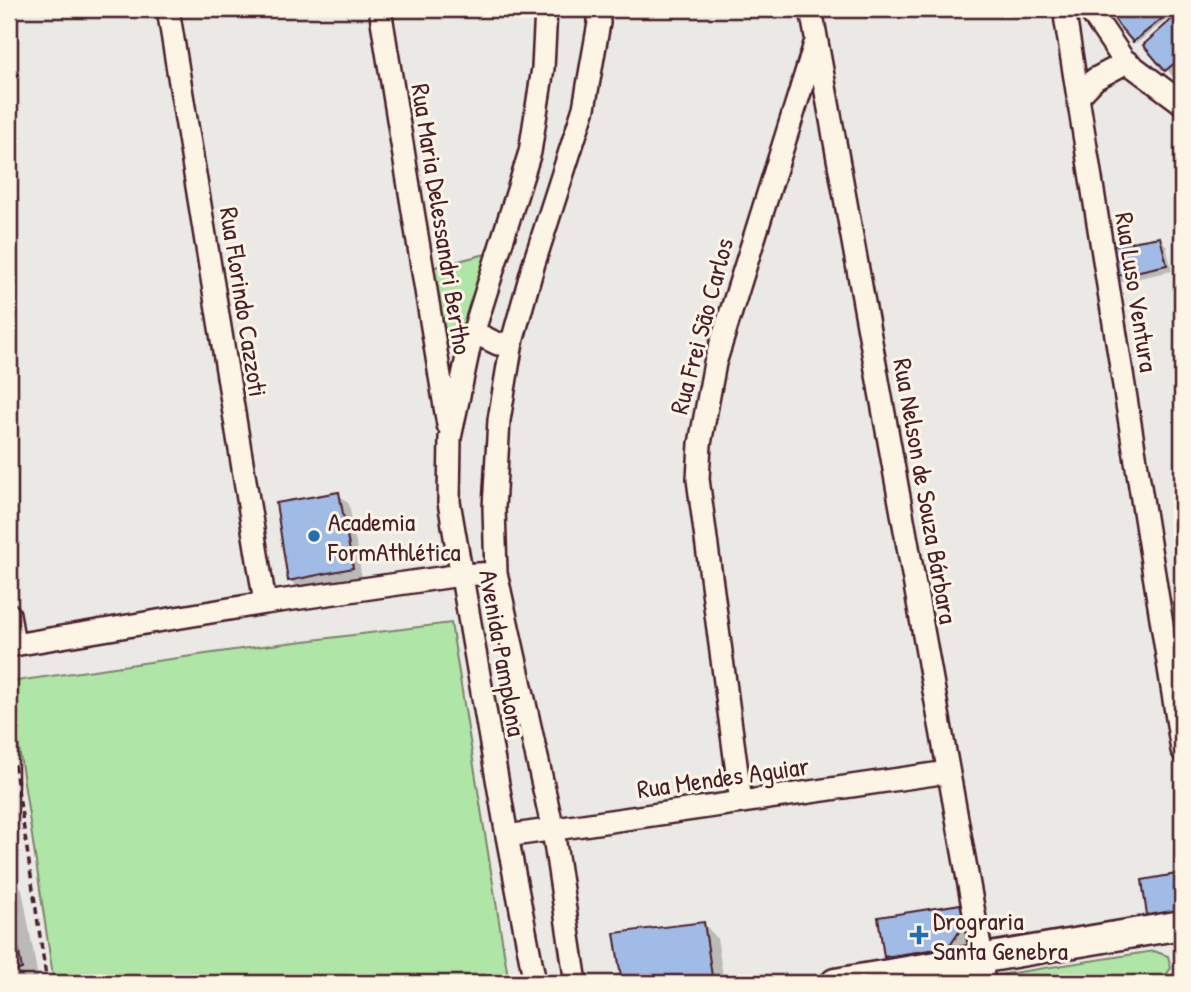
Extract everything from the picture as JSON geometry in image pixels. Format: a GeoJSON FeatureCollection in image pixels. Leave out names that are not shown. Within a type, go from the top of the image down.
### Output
{"type":"FeatureCollection","features":[{"type":"Feature","properties":{"kind":"street","name":"Rua Florindo Cazzoti"},"geometry":{"type":"LineString","coordinates":[[168,9],[265,603]]}},
{"type":"Feature","properties":{"kind":"street","name":"Rua Maria Delessandri Bertho"},"geometry":{"type":"LineString","coordinates":[[380,9],[450,438]]}},
{"type":"Feature","properties":{"kind":"street","name":"Avenida Pamplona"},"geometry":{"type":"LineString","coordinates":[[536,983],[507,836],[449,502],[450,438],[473,332],[530,152],[543,68],[546,9]]}},
{"type":"Feature","properties":{"kind":"street","name":"Avenida Pamplona"},"geometry":{"type":"LineString","coordinates":[[576,983],[552,830],[496,573],[494,508],[499,420],[512,342],[534,263],[584,108],[599,23],[598,9]]}},
{"type":"Feature","properties":{"kind":"street","name":"Rua Nelson de Souza Bárbara"},"geometry":{"type":"LineString","coordinates":[[811,9],[983,970]]}},
{"type":"Feature","properties":{"kind":"street","name":"Rua Luso Ventura"},"geometry":{"type":"LineString","coordinates":[[1064,9],[1182,750]]}},
{"type":"Feature","properties":{"kind":"street"},"geometry":{"type":"LineString","coordinates":[[1089,9],[1127,62],[1182,103]]}},
{"type":"Feature","properties":{"kind":"street","name":"Rua Frei São Carlos"},"geometry":{"type":"LineString","coordinates":[[741,802],[698,480],[700,444],[715,363],[817,39]]}},
{"type":"Feature","properties":{"kind":"street"},"geometry":{"type":"LineString","coordinates":[[1078,97],[1095,79],[1127,62]]}},
{"type":"Feature","properties":{"kind":"street"},"geometry":{"type":"LineString","coordinates":[[498,251],[511,247],[523,249],[534,263]]}},
{"type":"Feature","properties":{"kind":"street"},"geometry":{"type":"LineString","coordinates":[[473,332],[498,344],[512,342]]}},
{"type":"Feature","properties":{"kind":"street"},"geometry":{"type":"LineString","coordinates":[[9,614],[14,645],[265,603],[461,575],[496,573]]}},
{"type":"Feature","properties":{"kind":"street","name":"Rua Mendes Aguiar"},"geometry":{"type":"LineString","coordinates":[[507,836],[948,772]]}},
{"type":"Feature","properties":{"kind":"street"},"geometry":{"type":"LineString","coordinates":[[835,983],[983,970],[1182,925]]}},
{"type":"Feature","properties":{"kind":"path"},"geometry":{"type":"LineString","coordinates":[[9,729],[47,983]]}},
{"type":"Feature","properties":{"kind":"green space"},"geometry":{"type":"Polygon","coordinates":[[[486,254],[462,346],[444,349],[431,268],[486,254]]]}},
{"type":"Feature","properties":{"kind":"green space"},"geometry":{"type":"Polygon","coordinates":[[[451,623],[509,983],[54,983],[9,682],[255,647],[451,623]]]}},
{"type":"Feature","properties":{"kind":"green space"},"geometry":{"type":"Polygon","coordinates":[[[1154,951],[1168,956],[1171,968],[1163,979],[1141,983],[989,983],[993,976],[1154,951]]]}},
{"type":"Feature","properties":{"kind":"building"},"geometry":{"type":"Polygon","coordinates":[[[1108,9],[1174,9],[1133,42],[1108,9]]]}},
{"type":"Feature","properties":{"kind":"building"},"geometry":{"type":"Polygon","coordinates":[[[1182,10],[1182,57],[1165,71],[1143,45],[1182,10]]]}},
{"type":"Feature","properties":{"kind":"building"},"geometry":{"type":"Polygon","coordinates":[[[1160,237],[1167,265],[1112,277],[1108,246],[1160,237]]]}},
{"type":"Feature","properties":{"kind":"building","name":"Academia FormAthlética"},"geometry":{"type":"Polygon","coordinates":[[[339,492],[353,568],[288,581],[276,503],[339,492]]]}},
{"type":"Feature","properties":{"kind":"building"},"geometry":{"type":"Polygon","coordinates":[[[1182,873],[1182,917],[1148,923],[1142,880],[1182,873]]]}},
{"type":"Feature","properties":{"kind":"building"},"geometry":{"type":"Polygon","coordinates":[[[9,899],[22,969],[9,972],[9,899]]]}},
{"type":"Feature","properties":{"kind":"building","name":"Drograria Santa Genebra"},"geometry":{"type":"Polygon","coordinates":[[[961,904],[965,923],[949,947],[884,957],[878,917],[961,904]]]}},
{"type":"Feature","properties":{"kind":"building"},"geometry":{"type":"Polygon","coordinates":[[[704,922],[713,983],[622,983],[614,933],[704,922]]]}},
{"type":"Feature","properties":{"kind":"place","name":"Academia FormAthlética"},"geometry":{"type":"Point","coordinates":[314,536]}},
{"type":"Feature","properties":{"kind":"place","name":"Drograria Santa Genebra"},"geometry":{"type":"Point","coordinates":[919,935]}}]}
